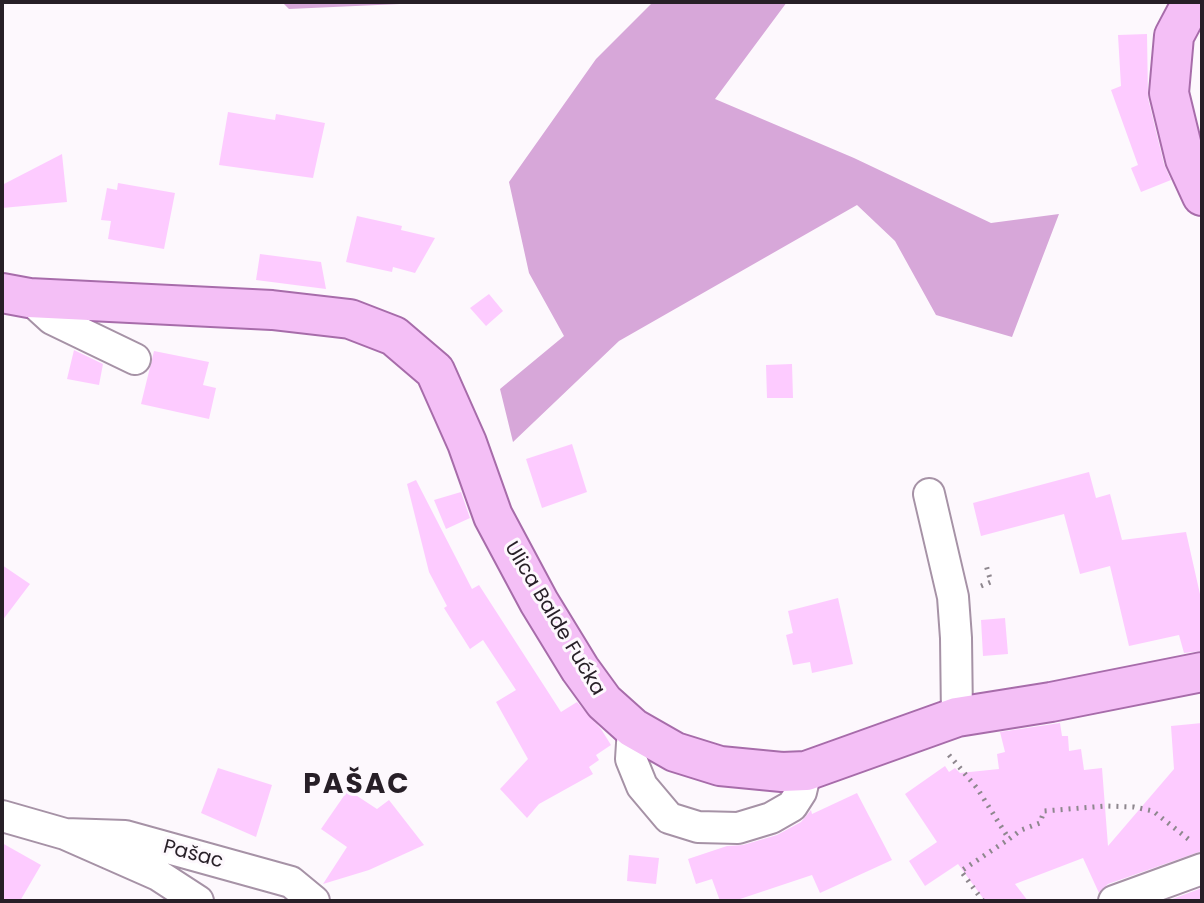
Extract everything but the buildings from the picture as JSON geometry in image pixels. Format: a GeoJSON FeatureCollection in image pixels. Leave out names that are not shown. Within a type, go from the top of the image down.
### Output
{"type":"FeatureCollection","features":[{"type":"Feature","properties":{"kind":"main road"},"geometry":{"type":"LineString","coordinates":[[1192,2],[1174,36],[1169,93],[1185,159],[1202,196]]}},
{"type":"Feature","properties":{"kind":"main road","name":"Ulica Balde Fućka"},"geometry":{"type":"LineString","coordinates":[[15,296],[272,310],[350,319],[394,336],[435,371],[467,443],[493,516],[539,602],[604,702],[633,728],[675,752],[720,766],[806,771],[957,717],[1202,672]]}},
{"type":"Feature","properties":{"kind":"street"},"geometry":{"type":"LineString","coordinates":[[15,296],[52,319],[135,359]]}},
{"type":"Feature","properties":{"kind":"street"},"geometry":{"type":"LineString","coordinates":[[929,494],[953,597],[957,717]]}},
{"type":"Feature","properties":{"kind":"street"},"geometry":{"type":"LineString","coordinates":[[633,728],[631,759],[642,786],[669,818],[698,827],[738,828],[771,818],[792,806],[801,792],[806,771]]}},
{"type":"Feature","properties":{"kind":"street","name":"Pašac"},"geometry":{"type":"LineString","coordinates":[[2,816],[65,834],[158,875],[198,901]]}},
{"type":"Feature","properties":{"kind":"street","name":"Pašac"},"geometry":{"type":"LineString","coordinates":[[65,834],[125,836],[140,840],[291,882],[314,901]]}},
{"type":"Feature","properties":{"kind":"street"},"geometry":{"type":"LineString","coordinates":[[1114,901],[1202,869]]}},
{"type":"Feature","properties":{"kind":"path"},"geometry":{"type":"LineString","coordinates":[[986,565],[991,582],[986,584]]}},
{"type":"Feature","properties":{"kind":"path"},"geometry":{"type":"LineString","coordinates":[[958,766],[977,788],[1009,839]]}},
{"type":"Feature","properties":{"kind":"path"},"geometry":{"type":"LineString","coordinates":[[983,901],[961,871],[1021,830],[1040,823],[1044,811],[1134,807],[1153,811],[1202,851]]}},
{"type":"Feature","properties":{"kind":"shaded area"},"geometry":{"type":"Polygon","coordinates":[[[282,2],[444,2],[289,9],[282,2]]]}},
{"type":"Feature","properties":{"kind":"shaded area"},"geometry":{"type":"Polygon","coordinates":[[[653,2],[787,2],[715,99],[854,158],[991,223],[1059,214],[1012,337],[936,315],[895,241],[857,205],[619,341],[513,442],[500,389],[564,336],[529,273],[509,182],[596,59],[653,2]]]}},
{"type":"Feature","properties":{"kind":"district","name":"PAŠAC"},"geometry":{"type":"Point","coordinates":[357,786]}}]}
